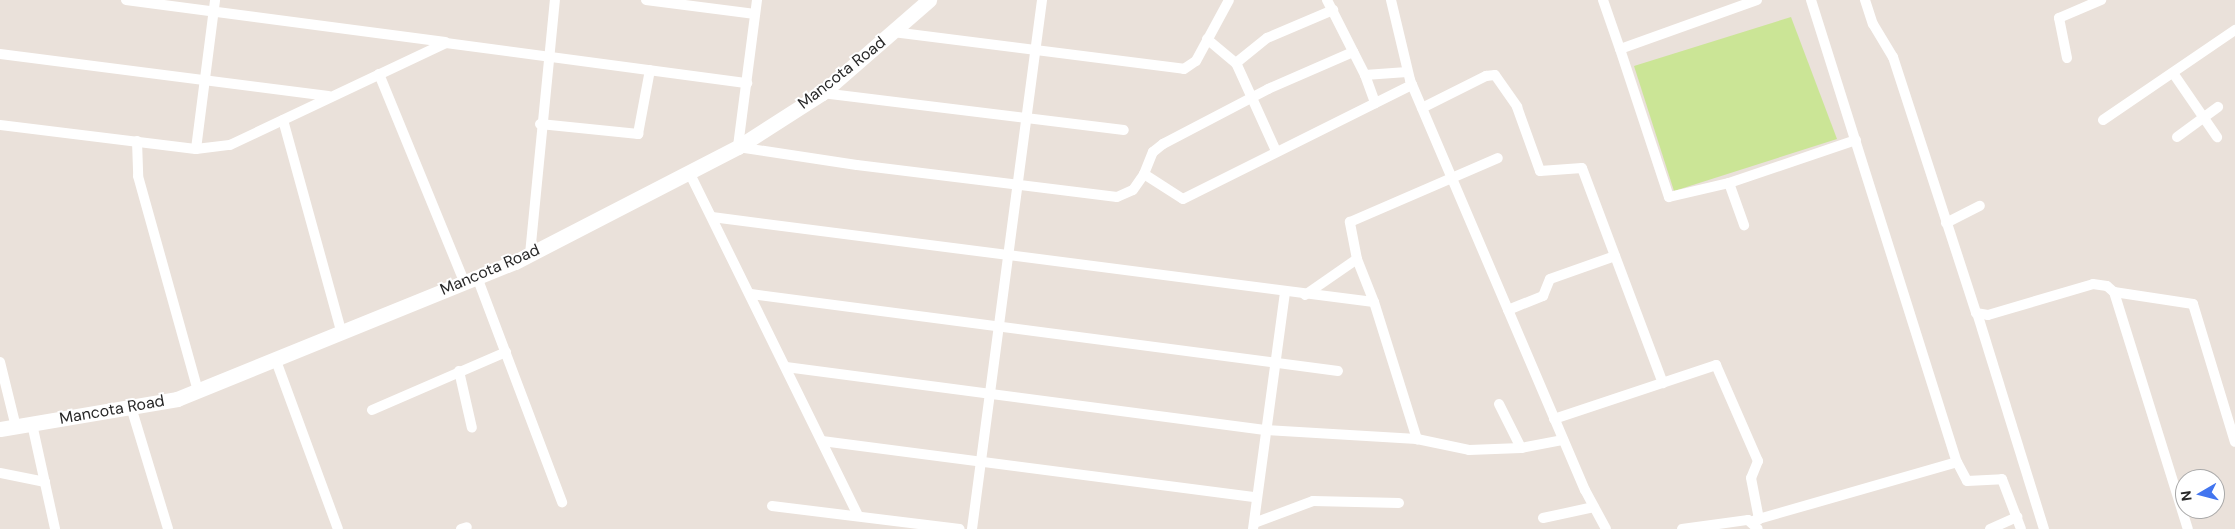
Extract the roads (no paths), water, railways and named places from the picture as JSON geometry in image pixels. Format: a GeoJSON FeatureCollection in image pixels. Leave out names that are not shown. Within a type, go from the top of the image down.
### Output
{"type":"FeatureCollection","features":[{"type":"Feature","properties":{"kind":"main road","name":"Mancota Road"},"geometry":{"type":"LineString","coordinates":[[0,429],[177,400],[530,254],[738,147],[822,93],[929,0]]}},
{"type":"Feature","properties":{"kind":"street"},"geometry":{"type":"LineString","coordinates":[[126,0],[747,83]]}},
{"type":"Feature","properties":{"kind":"street"},"geometry":{"type":"LineString","coordinates":[[196,149],[215,0]]}},
{"type":"Feature","properties":{"kind":"street"},"geometry":{"type":"LineString","coordinates":[[530,254],[540,124],[555,0]]}},
{"type":"Feature","properties":{"kind":"street"},"geometry":{"type":"LineString","coordinates":[[646,0],[755,14]]}},
{"type":"Feature","properties":{"kind":"street"},"geometry":{"type":"LineString","coordinates":[[756,0],[738,147],[1016,185],[1122,196],[1134,190],[1144,174],[1153,152],[1163,144],[1250,98],[1353,52]]}},
{"type":"Feature","properties":{"kind":"street"},"geometry":{"type":"LineString","coordinates":[[972,529],[979,460],[1042,0]]}},
{"type":"Feature","properties":{"kind":"street"},"geometry":{"type":"LineString","coordinates":[[892,32],[1184,69],[1196,62],[1229,0]]}},
{"type":"Feature","properties":{"kind":"street"},"geometry":{"type":"LineString","coordinates":[[1327,0],[1365,75],[1375,103]]}},
{"type":"Feature","properties":{"kind":"street"},"geometry":{"type":"LineString","coordinates":[[1391,0],[1407,72],[1412,85],[1563,440],[1606,529]]}},
{"type":"Feature","properties":{"kind":"street"},"geometry":{"type":"LineString","coordinates":[[1602,0],[1669,197],[1729,183],[1856,140]]}},
{"type":"Feature","properties":{"kind":"street"},"geometry":{"type":"LineString","coordinates":[[1620,49],[1757,0]]}},
{"type":"Feature","properties":{"kind":"street"},"geometry":{"type":"LineString","coordinates":[[1811,0],[1957,462],[1967,481],[2002,478],[2021,529]]}},
{"type":"Feature","properties":{"kind":"street"},"geometry":{"type":"LineString","coordinates":[[1864,0],[1873,24],[1893,56],[1946,223],[1978,316],[2044,529]]}},
{"type":"Feature","properties":{"kind":"street"},"geometry":{"type":"LineString","coordinates":[[2067,58],[2060,18],[2101,0]]}},
{"type":"Feature","properties":{"kind":"street"},"geometry":{"type":"LineString","coordinates":[[1236,63],[1267,38],[1333,10]]}},
{"type":"Feature","properties":{"kind":"street"},"geometry":{"type":"LineString","coordinates":[[2103,120],[2235,30]]}},
{"type":"Feature","properties":{"kind":"street"},"geometry":{"type":"LineString","coordinates":[[1207,39],[1236,63],[1250,98],[1276,151]]}},
{"type":"Feature","properties":{"kind":"street"},"geometry":{"type":"LineString","coordinates":[[0,124],[196,149],[221,148],[446,43]]}},
{"type":"Feature","properties":{"kind":"street"},"geometry":{"type":"LineString","coordinates":[[0,54],[329,96]]}},
{"type":"Feature","properties":{"kind":"street"},"geometry":{"type":"LineString","coordinates":[[540,124],[638,134],[650,70]]}},
{"type":"Feature","properties":{"kind":"street"},"geometry":{"type":"LineString","coordinates":[[1365,75],[1407,72]]}},
{"type":"Feature","properties":{"kind":"street"},"geometry":{"type":"LineString","coordinates":[[2174,73],[2217,137]]}},
{"type":"Feature","properties":{"kind":"street"},"geometry":{"type":"LineString","coordinates":[[379,74],[471,279],[506,352],[562,502]]}},
{"type":"Feature","properties":{"kind":"street"},"geometry":{"type":"LineString","coordinates":[[1422,108],[1486,76],[1496,75],[1517,107],[1540,171],[1578,168],[1585,172],[1664,383]]}},
{"type":"Feature","properties":{"kind":"street"},"geometry":{"type":"LineString","coordinates":[[1144,174],[1183,199],[1276,151],[1412,85]]}},
{"type":"Feature","properties":{"kind":"street"},"geometry":{"type":"LineString","coordinates":[[822,93],[1026,120],[1124,130]]}},
{"type":"Feature","properties":{"kind":"street"},"geometry":{"type":"LineString","coordinates":[[2177,137],[2218,107]]}},
{"type":"Feature","properties":{"kind":"street"},"geometry":{"type":"LineString","coordinates":[[283,120],[341,331]]}},
{"type":"Feature","properties":{"kind":"street"},"geometry":{"type":"LineString","coordinates":[[137,141],[138,176],[198,391]]}},
{"type":"Feature","properties":{"kind":"street"},"geometry":{"type":"LineString","coordinates":[[1417,439],[1374,302],[1356,260],[1350,222],[1498,158]]}},
{"type":"Feature","properties":{"kind":"street"},"geometry":{"type":"LineString","coordinates":[[689,172],[751,294],[858,516]]}},
{"type":"Feature","properties":{"kind":"street"},"geometry":{"type":"LineString","coordinates":[[1729,183],[1744,225]]}},
{"type":"Feature","properties":{"kind":"street"},"geometry":{"type":"LineString","coordinates":[[1946,223],[1980,206]]}},
{"type":"Feature","properties":{"kind":"street"},"geometry":{"type":"LineString","coordinates":[[712,217],[1305,295],[1374,302]]}},
{"type":"Feature","properties":{"kind":"street"},"geometry":{"type":"LineString","coordinates":[[1508,310],[1543,296],[1550,279],[1615,256]]}},
{"type":"Feature","properties":{"kind":"street"},"geometry":{"type":"LineString","coordinates":[[1305,295],[1356,260]]}},
{"type":"Feature","properties":{"kind":"street"},"geometry":{"type":"LineString","coordinates":[[1978,316],[2093,284],[2107,286],[2114,292],[2193,304],[2235,442]]}},
{"type":"Feature","properties":{"kind":"street"},"geometry":{"type":"LineString","coordinates":[[1285,291],[1267,430],[1255,497],[1253,526],[1313,501],[1399,503]]}},
{"type":"Feature","properties":{"kind":"street"},"geometry":{"type":"LineString","coordinates":[[2114,292],[2188,529]]}},
{"type":"Feature","properties":{"kind":"street"},"geometry":{"type":"LineString","coordinates":[[751,294],[998,324],[1338,371]]}},
{"type":"Feature","properties":{"kind":"street"},"geometry":{"type":"LineString","coordinates":[[372,410],[506,352]]}},
{"type":"Feature","properties":{"kind":"street"},"geometry":{"type":"LineString","coordinates":[[275,358],[338,529]]}},
{"type":"Feature","properties":{"kind":"street"},"geometry":{"type":"LineString","coordinates":[[0,362],[16,427]]}},
{"type":"Feature","properties":{"kind":"street"},"geometry":{"type":"LineString","coordinates":[[1554,418],[1664,383],[1711,365],[1719,368],[1758,461],[1751,478],[1757,523]]}},
{"type":"Feature","properties":{"kind":"street"},"geometry":{"type":"LineString","coordinates":[[786,367],[1267,430],[1417,439],[1469,450],[1521,448],[1563,440]]}},
{"type":"Feature","properties":{"kind":"street"},"geometry":{"type":"LineString","coordinates":[[459,371],[472,428]]}},
{"type":"Feature","properties":{"kind":"street"},"geometry":{"type":"LineString","coordinates":[[1499,404],[1521,448]]}},
{"type":"Feature","properties":{"kind":"street"},"geometry":{"type":"LineString","coordinates":[[131,407],[168,529]]}},
{"type":"Feature","properties":{"kind":"street"},"geometry":{"type":"LineString","coordinates":[[32,424],[55,529]]}},
{"type":"Feature","properties":{"kind":"street"},"geometry":{"type":"LineString","coordinates":[[822,441],[1255,497]]}},
{"type":"Feature","properties":{"kind":"street"},"geometry":{"type":"LineString","coordinates":[[1682,529],[1757,523],[1957,462]]}},
{"type":"Feature","properties":{"kind":"street"},"geometry":{"type":"LineString","coordinates":[[0,473],[45,482]]}},
{"type":"Feature","properties":{"kind":"street"},"geometry":{"type":"LineString","coordinates":[[772,506],[960,529]]}},
{"type":"Feature","properties":{"kind":"street"},"geometry":{"type":"LineString","coordinates":[[1543,518],[1594,507]]}},
{"type":"Feature","properties":{"kind":"street"},"geometry":{"type":"LineString","coordinates":[[1990,529],[2018,517]]}}]}
